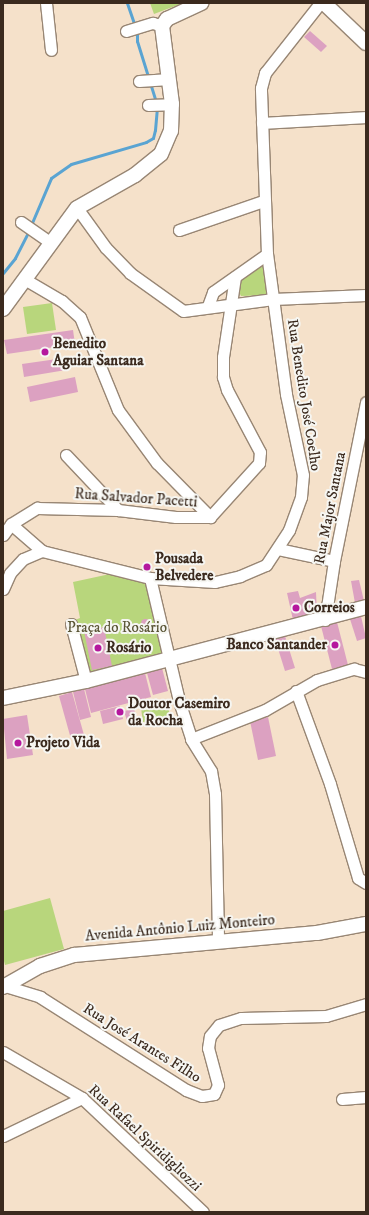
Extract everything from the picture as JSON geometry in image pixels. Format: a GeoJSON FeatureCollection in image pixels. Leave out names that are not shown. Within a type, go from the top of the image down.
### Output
{"type":"FeatureCollection","features":[{"type":"Feature","properties":{"kind":"street"},"geometry":{"type":"LineString","coordinates":[[46,3],[51,50]]}},
{"type":"Feature","properties":{"kind":"street"},"geometry":{"type":"LineString","coordinates":[[3,309],[26,280],[47,240],[77,208],[135,175],[162,154],[171,131],[159,104],[165,80],[162,26],[167,19],[201,3]]}},
{"type":"Feature","properties":{"kind":"street","name":"Rua Benedito José Coelho"},"geometry":{"type":"LineString","coordinates":[[42,551],[150,578],[215,582],[240,576],[266,565],[278,549],[289,530],[301,497],[303,475],[286,394],[267,254],[263,201],[261,88],[264,73],[320,3]]}},
{"type":"Feature","properties":{"kind":"street"},"geometry":{"type":"LineString","coordinates":[[324,3],[366,43]]}},
{"type":"Feature","properties":{"kind":"street"},"geometry":{"type":"LineString","coordinates":[[126,31],[144,25],[153,24],[162,26]]}},
{"type":"Feature","properties":{"kind":"street"},"geometry":{"type":"LineString","coordinates":[[142,80],[165,80]]}},
{"type":"Feature","properties":{"kind":"street"},"geometry":{"type":"LineString","coordinates":[[262,123],[366,118]]}},
{"type":"Feature","properties":{"kind":"street"},"geometry":{"type":"LineString","coordinates":[[179,230],[263,201]]}},
{"type":"Feature","properties":{"kind":"street"},"geometry":{"type":"LineString","coordinates":[[77,208],[106,248],[130,274],[147,288],[183,311],[199,310],[208,306],[274,299],[366,295]]}},
{"type":"Feature","properties":{"kind":"street"},"geometry":{"type":"LineString","coordinates":[[24,224],[47,240]]}},
{"type":"Feature","properties":{"kind":"street"},"geometry":{"type":"LineString","coordinates":[[208,306],[213,292],[267,254]]}},
{"type":"Feature","properties":{"kind":"street","name":"Rua Salvador Pacetti"},"geometry":{"type":"LineString","coordinates":[[11,524],[37,508],[118,510],[176,517],[210,517],[259,464],[260,452],[227,390],[224,377],[223,357],[233,303],[235,277]]}},
{"type":"Feature","properties":{"kind":"street"},"geometry":{"type":"LineString","coordinates":[[26,280],[62,302],[80,317],[118,410],[157,463],[210,517]]}},
{"type":"Feature","properties":{"kind":"street","name":"Rua Major Santana"},"geometry":{"type":"LineString","coordinates":[[325,620],[334,561],[366,402]]}},
{"type":"Feature","properties":{"kind":"street"},"geometry":{"type":"LineString","coordinates":[[66,455],[118,510]]}},
{"type":"Feature","properties":{"kind":"street"},"geometry":{"type":"LineString","coordinates":[[3,535],[11,524],[42,551],[23,559],[10,573],[3,589]]}},
{"type":"Feature","properties":{"kind":"street"},"geometry":{"type":"LineString","coordinates":[[278,549],[334,561]]}},
{"type":"Feature","properties":{"kind":"street"},"geometry":{"type":"LineString","coordinates":[[150,578],[191,739],[211,771],[215,794],[218,940]]}},
{"type":"Feature","properties":{"kind":"street"},"geometry":{"type":"LineString","coordinates":[[3,698],[86,681],[170,658],[325,620],[366,607]]}},
{"type":"Feature","properties":{"kind":"street"},"geometry":{"type":"LineString","coordinates":[[71,624],[86,681]]}},
{"type":"Feature","properties":{"kind":"street"},"geometry":{"type":"LineString","coordinates":[[191,739],[265,710],[317,680],[354,669],[366,672]]}},
{"type":"Feature","properties":{"kind":"street"},"geometry":{"type":"LineString","coordinates":[[296,691],[330,784],[358,878],[366,882]]}},
{"type":"Feature","properties":{"kind":"street","name":"Avenida Antônio Luiz Monteiro"},"geometry":{"type":"LineString","coordinates":[[4,987],[40,966],[74,955],[218,940],[317,933],[366,924]]}},
{"type":"Feature","properties":{"kind":"street","name":"Rua José Arantes Filho"},"geometry":{"type":"LineString","coordinates":[[4,987],[40,997],[186,1090],[202,1096],[214,1094],[218,1085],[209,1043],[213,1030],[224,1022],[242,1018],[326,1016],[366,1004]]}},
{"type":"Feature","properties":{"kind":"street","name":"Rua Rafael Spiridigliozzi"},"geometry":{"type":"LineString","coordinates":[[3,1052],[82,1098],[203,1212]]}},
{"type":"Feature","properties":{"kind":"street"},"geometry":{"type":"LineString","coordinates":[[342,1099],[366,1097]]}},
{"type":"Feature","properties":{"kind":"street"},"geometry":{"type":"LineString","coordinates":[[3,1136],[82,1098]]}},
{"type":"Feature","properties":{"kind":"green space"},"geometry":{"type":"Polygon","coordinates":[[[150,3],[183,3],[154,14],[150,3]]]}},
{"type":"Feature","properties":{"kind":"green space"},"geometry":{"type":"Polygon","coordinates":[[[261,265],[265,266],[268,292],[266,295],[241,296],[238,290],[242,280],[261,265]]]}},
{"type":"Feature","properties":{"kind":"green space"},"geometry":{"type":"Polygon","coordinates":[[[52,303],[56,330],[27,334],[23,307],[52,303]]]}},
{"type":"Feature","properties":{"kind":"green space","name":"Praça do Rosário"},"geometry":{"type":"Polygon","coordinates":[[[110,574],[138,579],[147,585],[162,652],[161,656],[89,675],[75,620],[80,618],[73,582],[110,574]]]}},
{"type":"Feature","properties":{"kind":"green space"},"geometry":{"type":"Polygon","coordinates":[[[168,705],[170,718],[143,722],[141,708],[168,705]]]}},
{"type":"Feature","properties":{"kind":"green space"},"geometry":{"type":"Polygon","coordinates":[[[50,898],[64,949],[5,965],[3,957],[3,911],[50,898]]]}},
{"type":"Feature","properties":{"kind":"building"},"geometry":{"type":"Polygon","coordinates":[[[310,31],[327,46],[321,52],[304,37],[310,31]]]}},
{"type":"Feature","properties":{"kind":"building"},"geometry":{"type":"Polygon","coordinates":[[[73,330],[75,344],[7,354],[4,340],[73,330]]]}},
{"type":"Feature","properties":{"kind":"building"},"geometry":{"type":"Polygon","coordinates":[[[64,358],[66,370],[24,377],[22,364],[64,358]]]}},
{"type":"Feature","properties":{"kind":"building"},"geometry":{"type":"Polygon","coordinates":[[[75,377],[78,392],[30,402],[27,387],[75,377]]]}},
{"type":"Feature","properties":{"kind":"building"},"geometry":{"type":"Polygon","coordinates":[[[359,580],[364,601],[355,603],[351,581],[359,580]]]}},
{"type":"Feature","properties":{"kind":"building"},"geometry":{"type":"Polygon","coordinates":[[[298,591],[300,598],[316,592],[317,615],[293,620],[287,593],[298,591]]]}},
{"type":"Feature","properties":{"kind":"building"},"geometry":{"type":"Polygon","coordinates":[[[360,612],[366,638],[357,641],[349,616],[360,612]]]}},
{"type":"Feature","properties":{"kind":"building"},"geometry":{"type":"Polygon","coordinates":[[[143,619],[147,619],[149,623],[147,627],[143,627],[141,625],[141,621],[143,619]]]}},
{"type":"Feature","properties":{"kind":"building","name":"Banco Santander"},"geometry":{"type":"Polygon","coordinates":[[[337,622],[348,665],[332,669],[321,626],[337,622]]]}},
{"type":"Feature","properties":{"kind":"building","name":"Rosário"},"geometry":{"type":"Polygon","coordinates":[[[104,627],[112,666],[92,670],[84,631],[104,627]]]}},
{"type":"Feature","properties":{"kind":"building"},"geometry":{"type":"Polygon","coordinates":[[[285,636],[295,668],[285,671],[275,639],[285,636]]]}},
{"type":"Feature","properties":{"kind":"building"},"geometry":{"type":"Polygon","coordinates":[[[162,668],[168,691],[153,695],[147,673],[162,668]]]}},
{"type":"Feature","properties":{"kind":"building"},"geometry":{"type":"Polygon","coordinates":[[[145,673],[151,697],[91,713],[85,689],[145,673]]]}},
{"type":"Feature","properties":{"kind":"building"},"geometry":{"type":"Polygon","coordinates":[[[84,689],[91,717],[80,720],[73,692],[84,689]]]}},
{"type":"Feature","properties":{"kind":"building"},"geometry":{"type":"Polygon","coordinates":[[[72,692],[84,735],[71,739],[59,696],[72,692]]]}},
{"type":"Feature","properties":{"kind":"building"},"geometry":{"type":"Polygon","coordinates":[[[120,706],[123,719],[103,724],[100,711],[120,706]]]}},
{"type":"Feature","properties":{"kind":"building"},"geometry":{"type":"Polygon","coordinates":[[[134,709],[137,719],[127,721],[124,711],[134,709]]]}},
{"type":"Feature","properties":{"kind":"building","name":"Projeto Vida"},"geometry":{"type":"Polygon","coordinates":[[[27,715],[33,755],[7,759],[3,719],[27,715]]]}},
{"type":"Feature","properties":{"kind":"building"},"geometry":{"type":"Polygon","coordinates":[[[268,717],[276,756],[258,760],[250,721],[268,717]]]}},
{"type":"Feature","properties":{"kind":"waterway"},"geometry":{"type":"LineString","coordinates":[[127,3],[135,26]]}},
{"type":"Feature","properties":{"kind":"waterway"},"geometry":{"type":"LineString","coordinates":[[137,31],[137,41],[156,102]]}},
{"type":"Feature","properties":{"kind":"waterway"},"geometry":{"type":"LineString","coordinates":[[31,225],[51,178],[71,164],[146,142],[153,138],[157,107]]}},
{"type":"Feature","properties":{"kind":"waterway"},"geometry":{"type":"LineString","coordinates":[[3,273],[15,258],[29,230]]}},
{"type":"Feature","properties":{"kind":"place","name":"Benedito Aguiar Santana"},"geometry":{"type":"Point","coordinates":[45,352]}},
{"type":"Feature","properties":{"kind":"place","name":"Pousada Belvedere"},"geometry":{"type":"Point","coordinates":[147,567]}},
{"type":"Feature","properties":{"kind":"place","name":"Correios"},"geometry":{"type":"Point","coordinates":[296,608]}},
{"type":"Feature","properties":{"kind":"place","name":"Banco Santander"},"geometry":{"type":"Point","coordinates":[335,645]}},
{"type":"Feature","properties":{"kind":"place","name":"Rosário"},"geometry":{"type":"Point","coordinates":[98,648]}},
{"type":"Feature","properties":{"kind":"place","name":"Doutor Casemiro da Rocha"},"geometry":{"type":"Point","coordinates":[120,712]}},
{"type":"Feature","properties":{"kind":"place","name":"Projeto Vida"},"geometry":{"type":"Point","coordinates":[18,743]}}]}
